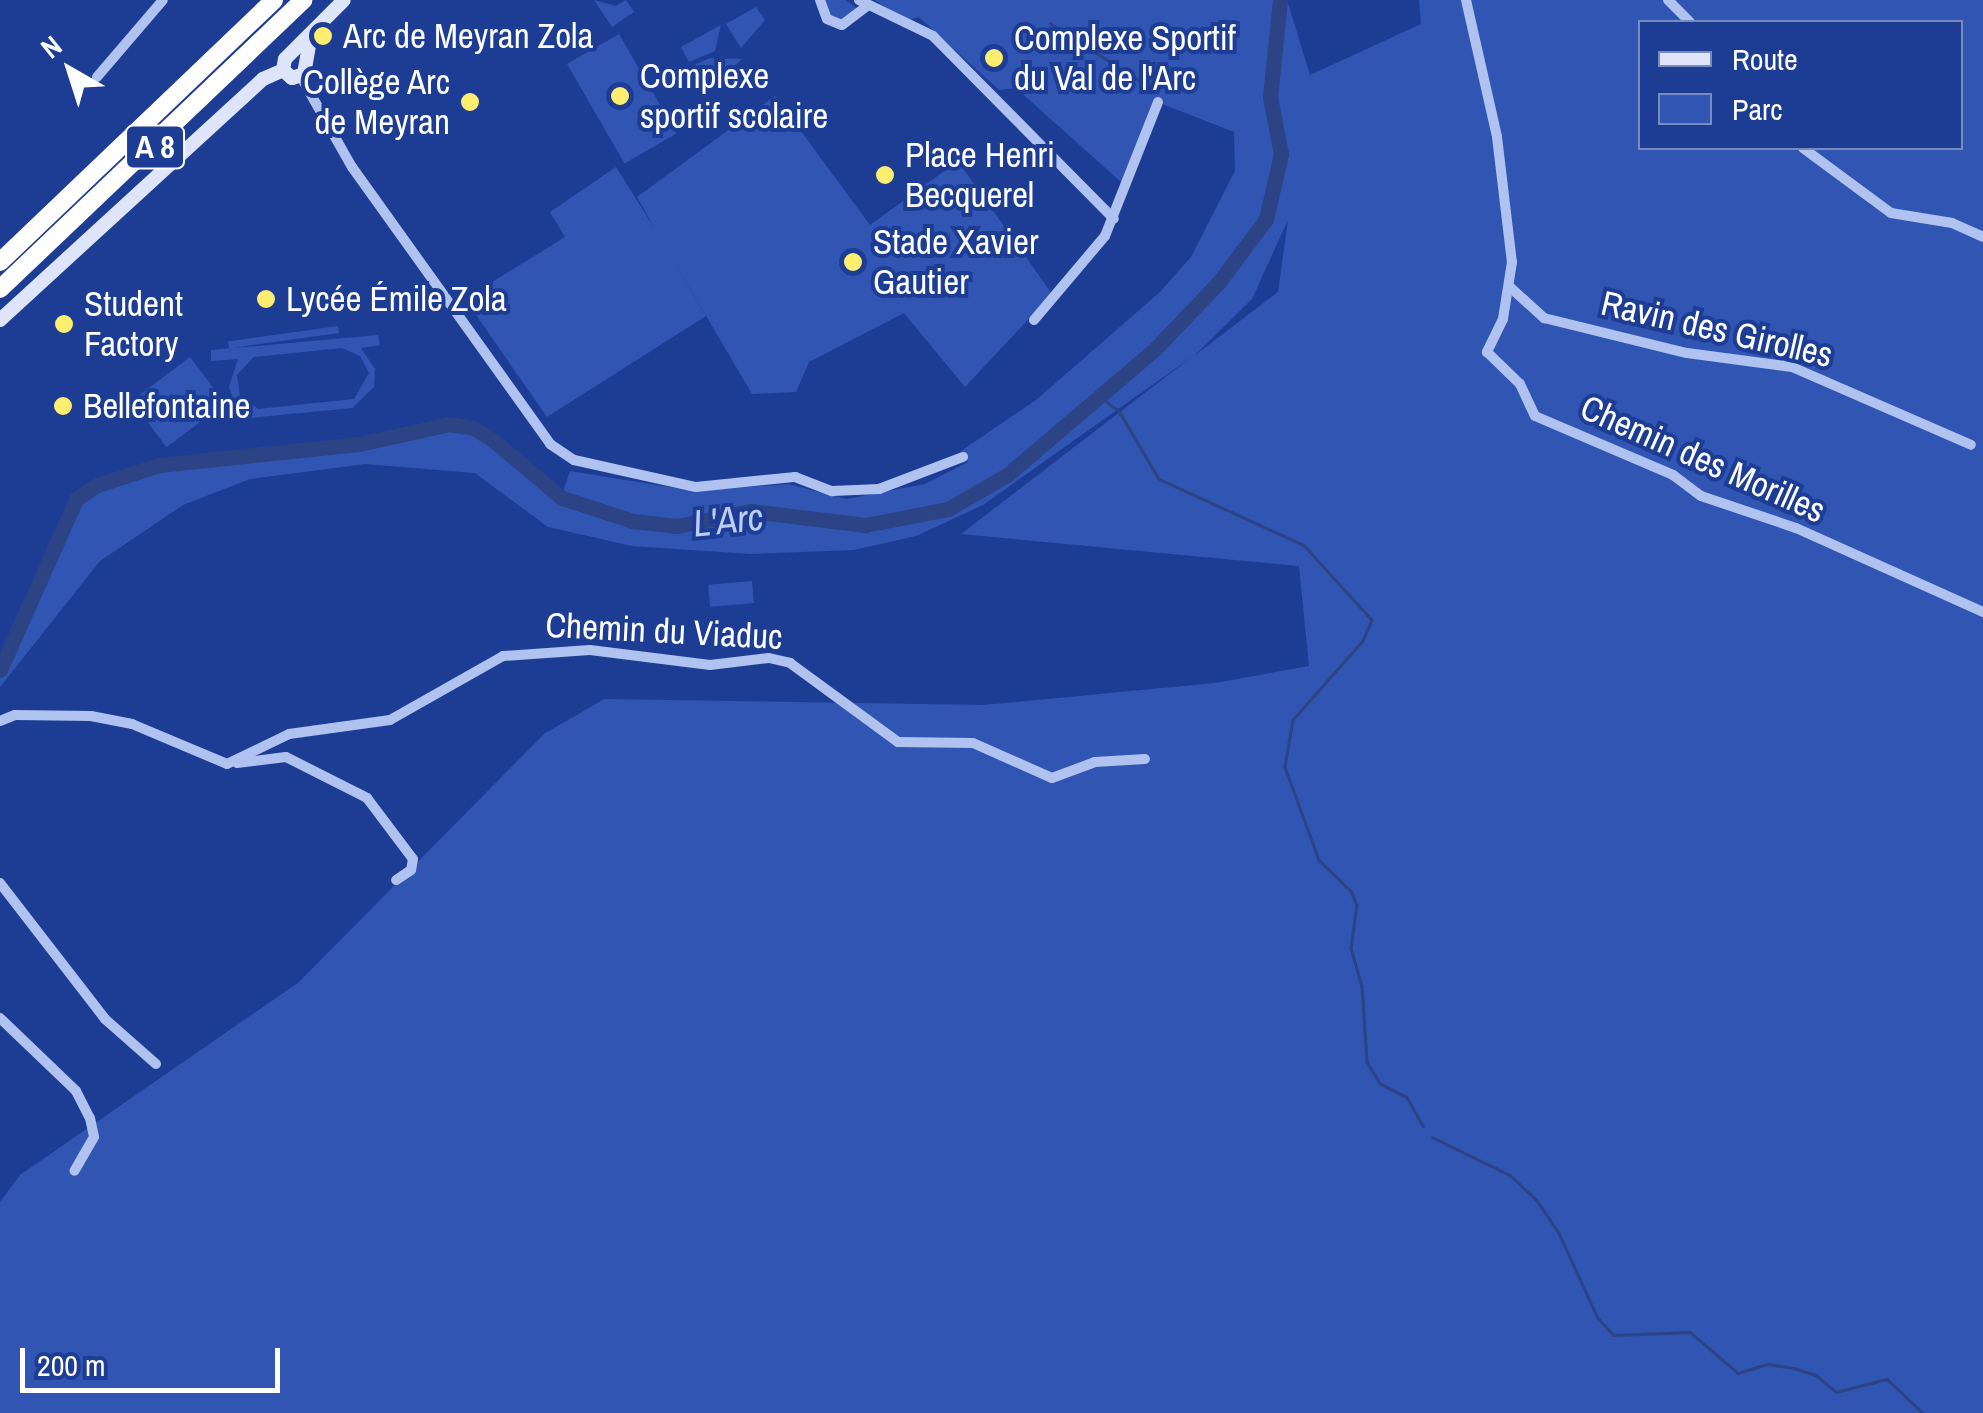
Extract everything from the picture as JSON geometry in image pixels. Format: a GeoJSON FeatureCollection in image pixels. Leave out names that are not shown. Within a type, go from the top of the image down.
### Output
{"type":"FeatureCollection","features":[{"type":"Feature","properties":{"kind":"highway","name":"A 8"},"geometry":{"type":"LineString","coordinates":[[0,262],[274,0]]}},
{"type":"Feature","properties":{"kind":"highway","name":"A 8"},"geometry":{"type":"LineString","coordinates":[[0,289],[304,0]]}},
{"type":"Feature","properties":{"kind":"main road"},"geometry":{"type":"LineString","coordinates":[[0,320],[263,79],[292,61],[344,0]]}},
{"type":"Feature","properties":{"kind":"main road"},"geometry":{"type":"LineString","coordinates":[[292,61],[301,77]]}},
{"type":"Feature","properties":{"kind":"street"},"geometry":{"type":"LineString","coordinates":[[97,78],[163,0]]}},
{"type":"Feature","properties":{"kind":"street"},"geometry":{"type":"LineString","coordinates":[[820,0],[825,16],[842,25],[863,3],[940,42],[1114,219]]}},
{"type":"Feature","properties":{"kind":"street"},"geometry":{"type":"LineString","coordinates":[[1466,0],[1497,136],[1510,287]]}},
{"type":"Feature","properties":{"kind":"street"},"geometry":{"type":"LineString","coordinates":[[1668,0],[1688,20]]}},
{"type":"Feature","properties":{"kind":"street"},"geometry":{"type":"LineString","coordinates":[[301,77],[357,174],[550,444],[574,460],[696,487],[795,477],[832,490],[878,489],[963,457]]}},
{"type":"Feature","properties":{"kind":"street"},"geometry":{"type":"LineString","coordinates":[[1034,320],[1098,248],[1114,219],[1158,102]]}},
{"type":"Feature","properties":{"kind":"street"},"geometry":{"type":"LineString","coordinates":[[1806,150],[1891,214],[1952,223],[1983,237]]}},
{"type":"Feature","properties":{"kind":"street","name":"Chemin des Morilles"},"geometry":{"type":"LineString","coordinates":[[1510,287],[1488,346],[1489,357],[1520,384],[1534,416],[1673,475],[1701,496],[1796,528],[1983,612]]}},
{"type":"Feature","properties":{"kind":"street","name":"Ravin des Girolles"},"geometry":{"type":"LineString","coordinates":[[1510,287],[1544,318],[1687,353],[1792,367],[1971,445]]}},
{"type":"Feature","properties":{"kind":"street","name":"Chemin du Viaduc"},"geometry":{"type":"LineString","coordinates":[[236,762],[289,734],[390,720],[504,656],[590,650],[710,665],[769,658],[790,663],[898,742],[972,743],[1052,778],[1095,762],[1144,759]]}},
{"type":"Feature","properties":{"kind":"street"},"geometry":{"type":"LineString","coordinates":[[0,721],[15,715],[91,716],[132,724],[217,764],[286,757],[367,798],[414,859],[411,870],[396,880]]}},
{"type":"Feature","properties":{"kind":"street"},"geometry":{"type":"LineString","coordinates":[[0,883],[105,1019],[156,1064]]}},
{"type":"Feature","properties":{"kind":"street"},"geometry":{"type":"LineString","coordinates":[[0,1018],[76,1091],[90,1118],[94,1137],[74,1171]]}},
{"type":"Feature","properties":{"kind":"green space"},"geometry":{"type":"Polygon","coordinates":[[[594,0],[616,6],[626,0],[634,12],[612,27],[594,0]]]}},
{"type":"Feature","properties":{"kind":"green space"},"geometry":{"type":"Polygon","coordinates":[[[823,0],[845,0],[861,11],[844,21],[831,16],[823,0]]]}},
{"type":"Feature","properties":{"kind":"green space"},"geometry":{"type":"Polygon","coordinates":[[[875,0],[1287,0],[1310,75],[1421,24],[1419,0],[1983,0],[1983,1413],[0,1413],[0,1202],[20,1175],[299,982],[544,734],[604,699],[984,705],[1215,683],[1309,666],[1299,566],[961,534],[1193,356],[983,505],[916,536],[854,550],[751,554],[632,546],[548,527],[475,473],[365,464],[250,479],[183,505],[100,561],[0,687],[0,670],[76,499],[97,485],[159,465],[367,442],[449,424],[474,428],[494,441],[561,497],[570,471],[694,491],[788,484],[847,499],[925,484],[968,462],[961,451],[1036,400],[1160,292],[1191,257],[1235,171],[1234,132],[1157,102],[1122,183],[1016,88],[999,90],[919,17],[905,21],[875,0]],[[1288,220],[1252,299],[1194,356],[1278,292],[1288,220]]]}},
{"type":"Feature","properties":{"kind":"green space"},"geometry":{"type":"Polygon","coordinates":[[[756,7],[765,20],[741,48],[726,24],[756,7]]]}},
{"type":"Feature","properties":{"kind":"green space"},"geometry":{"type":"Polygon","coordinates":[[[721,25],[715,51],[689,62],[681,47],[721,25]]]}},
{"type":"Feature","properties":{"kind":"green space","name":"Complexe sportif scolaire"},"geometry":{"type":"Polygon","coordinates":[[[619,34],[676,134],[625,164],[567,64],[619,34]]]}},
{"type":"Feature","properties":{"kind":"green space"},"geometry":{"type":"Polygon","coordinates":[[[710,58],[742,59],[707,93],[692,66],[710,58]]]}},
{"type":"Feature","properties":{"kind":"green space","name":"Stade Xavier Gautier"},"geometry":{"type":"Polygon","coordinates":[[[775,96],[870,225],[958,161],[1052,294],[965,387],[904,313],[809,362],[796,392],[752,394],[657,232],[706,316],[547,417],[465,299],[565,237],[550,212],[616,167],[655,229],[637,197],[775,96]]]}},
{"type":"Feature","properties":{"kind":"green space"},"geometry":{"type":"Polygon","coordinates":[[[338,326],[339,333],[229,348],[228,341],[338,326]]]}},
{"type":"Feature","properties":{"kind":"green space"},"geometry":{"type":"Polygon","coordinates":[[[378,335],[380,345],[361,348],[375,369],[374,387],[352,408],[250,418],[236,407],[229,387],[238,359],[211,361],[211,350],[378,335]],[[342,348],[254,357],[237,375],[240,396],[258,409],[354,399],[369,373],[360,356],[342,348]]]}},
{"type":"Feature","properties":{"kind":"green space"},"geometry":{"type":"Polygon","coordinates":[[[190,357],[225,403],[167,447],[132,401],[190,357]]]}},
{"type":"Feature","properties":{"kind":"green space"},"geometry":{"type":"Polygon","coordinates":[[[752,581],[754,603],[710,607],[708,585],[752,581]]]}},
{"type":"Feature","properties":{"kind":"waterway","name":"L'Arc"},"geometry":{"type":"LineString","coordinates":[[0,670],[76,499],[97,485],[159,465],[359,444],[449,424],[474,428],[494,441],[562,498],[633,521],[677,526],[751,511],[865,525],[948,509],[1007,475],[1154,350],[1219,282],[1266,219],[1281,154],[1270,97],[1280,0]]}},
{"type":"Feature","properties":{"kind":"waterway"},"geometry":{"type":"LineString","coordinates":[[1050,23],[1145,84]]}},
{"type":"Feature","properties":{"kind":"waterway"},"geometry":{"type":"LineString","coordinates":[[1100,397],[1119,411],[1159,479],[1304,545],[1372,620],[1363,641],[1293,720],[1285,767],[1319,860],[1351,891],[1357,905],[1351,948],[1362,986],[1367,1062],[1381,1084],[1407,1097],[1423,1126]]}},
{"type":"Feature","properties":{"kind":"waterway"},"geometry":{"type":"LineString","coordinates":[[1432,1137],[1510,1175],[1536,1199],[1559,1233],[1598,1318],[1614,1335],[1690,1332],[1738,1373],[1768,1364],[1794,1368],[1816,1375],[1836,1392],[1887,1379],[1923,1413]]}},
{"type":"Feature","properties":{"kind":"place","name":"Arc de Meyran Zola"},"geometry":{"type":"Point","coordinates":[323,36]}},
{"type":"Feature","properties":{"kind":"place","name":"Complexe Sportif du Val de l'Arc"},"geometry":{"type":"Point","coordinates":[994,58]}},
{"type":"Feature","properties":{"kind":"place","name":"Complexe sportif scolaire"},"geometry":{"type":"Point","coordinates":[620,96]}},
{"type":"Feature","properties":{"kind":"place","name":"Collège Arc de Meyran"},"geometry":{"type":"Point","coordinates":[470,102]}},
{"type":"Feature","properties":{"kind":"place","name":"Place Henri Becquerel"},"geometry":{"type":"Point","coordinates":[885,175]}},
{"type":"Feature","properties":{"kind":"place","name":"Stade Xavier Gautier"},"geometry":{"type":"Point","coordinates":[853,262]}},
{"type":"Feature","properties":{"kind":"place","name":"Lycée Émile Zola"},"geometry":{"type":"Point","coordinates":[266,299]}},
{"type":"Feature","properties":{"kind":"place","name":"Student Factory"},"geometry":{"type":"Point","coordinates":[64,324]}},
{"type":"Feature","properties":{"kind":"place","name":"Bellefontaine"},"geometry":{"type":"Point","coordinates":[63,406]}}]}
